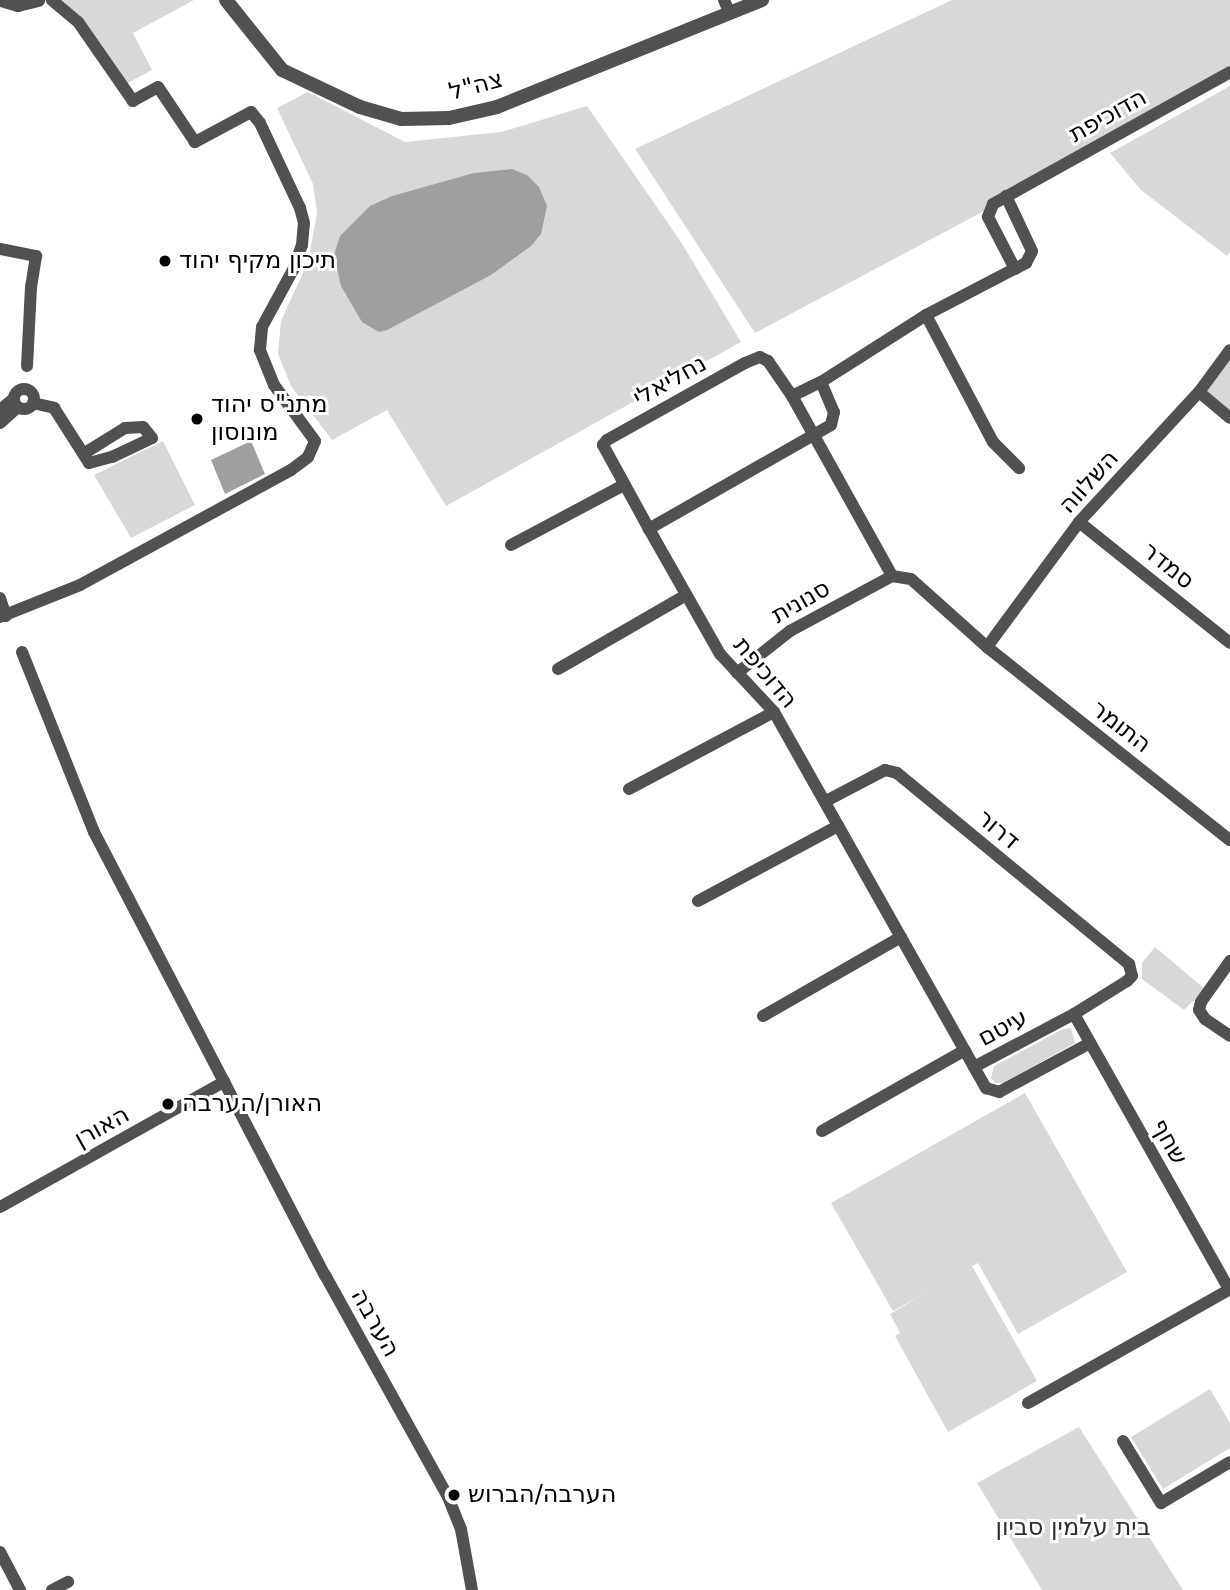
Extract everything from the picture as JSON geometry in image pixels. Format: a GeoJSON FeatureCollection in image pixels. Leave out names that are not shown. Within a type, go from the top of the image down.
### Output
{"type":"FeatureCollection","features":[{"type":"Feature","properties":{"kind":"street"},"geometry":{"type":"LineString","coordinates":[[0,16],[6,2],[26,5],[38,0]]}},
{"type":"Feature","properties":{"kind":"street"},"geometry":{"type":"LineString","coordinates":[[0,598],[3,617],[80,586],[291,470],[308,457],[315,441],[274,385],[260,350],[262,327],[294,268],[302,245],[304,223],[267,137],[251,112],[195,142],[158,87],[132,101],[78,22],[52,0]]}},
{"type":"Feature","properties":{"kind":"street","name":"צה\"ל"},"geometry":{"type":"LineString","coordinates":[[226,0],[282,70],[360,107],[401,119],[449,118],[497,107],[727,6],[762,0]]}},
{"type":"Feature","properties":{"kind":"street","name":"הדוכיפת"},"geometry":{"type":"LineString","coordinates":[[1006,195],[1230,72]]}},
{"type":"Feature","properties":{"kind":"street"},"geometry":{"type":"LineString","coordinates":[[892,576],[792,396],[821,382],[926,315],[1015,270],[1026,263],[1032,251],[1006,195],[993,204],[989,217],[1015,270]]}},
{"type":"Feature","properties":{"kind":"street"},"geometry":{"type":"LineString","coordinates":[[0,249],[36,256],[31,287],[27,366]]}},
{"type":"Feature","properties":{"kind":"street"},"geometry":{"type":"LineString","coordinates":[[926,315],[993,442],[1019,468]]}},
{"type":"Feature","properties":{"kind":"street","name":"השלווה"},"geometry":{"type":"LineString","coordinates":[[987,647],[1079,522],[1199,392],[1230,351]]}},
{"type":"Feature","properties":{"kind":"street","name":"נחליאלי"},"geometry":{"type":"LineString","coordinates":[[603,445],[607,440],[760,358],[775,369],[792,396]]}},
{"type":"Feature","properties":{"kind":"street"},"geometry":{"type":"LineString","coordinates":[[649,529],[831,425],[835,419],[821,382]]}},
{"type":"Feature","properties":{"kind":"street"},"geometry":{"type":"LineString","coordinates":[[0,422],[16,403],[16,393],[24,388],[33,393],[33,403]]}},
{"type":"Feature","properties":{"kind":"street"},"geometry":{"type":"LineString","coordinates":[[1199,392],[1230,418]]}},
{"type":"Feature","properties":{"kind":"street"},"geometry":{"type":"LineString","coordinates":[[16,403],[25,409],[33,403]]}},
{"type":"Feature","properties":{"kind":"street"},"geometry":{"type":"LineString","coordinates":[[0,410],[16,403]]}},
{"type":"Feature","properties":{"kind":"street"},"geometry":{"type":"LineString","coordinates":[[33,403],[54,408],[86,458]]}},
{"type":"Feature","properties":{"kind":"street","name":"הדוכיפת"},"geometry":{"type":"LineString","coordinates":[[603,445],[720,654],[774,712],[974,1067]]}},
{"type":"Feature","properties":{"kind":"street"},"geometry":{"type":"LineString","coordinates":[[512,545],[624,485]]}},
{"type":"Feature","properties":{"kind":"street","name":"סמדר"},"geometry":{"type":"LineString","coordinates":[[1079,522],[1230,643]]}},
{"type":"Feature","properties":{"kind":"street","name":"התומר"},"geometry":{"type":"LineString","coordinates":[[892,576],[911,579],[987,647],[1230,840]]}},
{"type":"Feature","properties":{"kind":"street","name":"סנונית"},"geometry":{"type":"LineString","coordinates":[[737,673],[790,631],[892,576]]}},
{"type":"Feature","properties":{"kind":"street"},"geometry":{"type":"LineString","coordinates":[[558,669],[686,595]]}},
{"type":"Feature","properties":{"kind":"street","name":"הערבה"},"geometry":{"type":"LineString","coordinates":[[22,652],[94,832],[325,1275],[448,1497],[461,1529],[472,1590]]}},
{"type":"Feature","properties":{"kind":"street"},"geometry":{"type":"LineString","coordinates":[[629,789],[774,712]]}},
{"type":"Feature","properties":{"kind":"street","name":"דרור"},"geometry":{"type":"LineString","coordinates":[[826,801],[885,770],[897,772],[1125,959],[1132,971]]}},
{"type":"Feature","properties":{"kind":"street"},"geometry":{"type":"LineString","coordinates":[[698,901],[838,825]]}},
{"type":"Feature","properties":{"kind":"street"},"geometry":{"type":"LineString","coordinates":[[763,1016],[901,937]]}},
{"type":"Feature","properties":{"kind":"street"},"geometry":{"type":"LineString","coordinates":[[1230,961],[1201,1002],[1199,1010],[1205,1019],[1230,1036]]}},
{"type":"Feature","properties":{"kind":"street","name":"עיטם"},"geometry":{"type":"LineString","coordinates":[[1090,1043],[999,1092],[986,1088],[974,1067],[1074,1014],[1127,981],[1132,971]]}},
{"type":"Feature","properties":{"kind":"street","name":"שחף"},"geometry":{"type":"LineString","coordinates":[[1074,1014],[1230,1289]]}},
{"type":"Feature","properties":{"kind":"street"},"geometry":{"type":"LineString","coordinates":[[821,1131],[965,1050]]}},
{"type":"Feature","properties":{"kind":"street","name":"האורן"},"geometry":{"type":"LineString","coordinates":[[0,1207],[224,1082]]}},
{"type":"Feature","properties":{"kind":"street"},"geometry":{"type":"LineString","coordinates":[[1028,1403],[1230,1289]]}},
{"type":"Feature","properties":{"kind":"street"},"geometry":{"type":"LineString","coordinates":[[1123,1441],[1161,1503],[1230,1462]]}},
{"type":"Feature","properties":{"kind":"street"},"geometry":{"type":"LineString","coordinates":[[0,1552],[20,1590]]}},
{"type":"Feature","properties":{"kind":"street"},"geometry":{"type":"LineString","coordinates":[[52,1590],[68,1582]]}},
{"type":"Feature","properties":{"kind":"green space"},"geometry":{"type":"Polygon","coordinates":[[[61,0],[194,0],[133,33],[152,70],[126,84],[61,0]]]}},
{"type":"Feature","properties":{"kind":"green space"},"geometry":{"type":"Polygon","coordinates":[[[952,0],[1230,0],[1230,80],[755,333],[635,149],[952,0]]]}},
{"type":"Feature","properties":{"kind":"green space"},"geometry":{"type":"Polygon","coordinates":[[[1230,86],[1230,252],[1227,256],[1141,190],[1110,153],[1230,86]]]}},
{"type":"Feature","properties":{"kind":"green space"},"geometry":{"type":"Polygon","coordinates":[[[308,92],[405,142],[501,132],[587,106],[681,242],[741,342],[446,506],[387,410],[332,440],[291,386],[278,354],[281,321],[308,262],[317,213],[313,184],[277,108],[308,92]]]}},
{"type":"Feature","properties":{"kind":"green space"},"geometry":{"type":"Polygon","coordinates":[[[1230,350],[1230,418],[1199,392],[1230,350]]]}},
{"type":"Feature","properties":{"kind":"green space"},"geometry":{"type":"Polygon","coordinates":[[[163,441],[195,505],[131,538],[94,475],[163,441]]]}},
{"type":"Feature","properties":{"kind":"green space"},"geometry":{"type":"Polygon","coordinates":[[[1155,947],[1205,989],[1184,1010],[1142,979],[1142,963],[1155,947]]]}},
{"type":"Feature","properties":{"kind":"green space"},"geometry":{"type":"Polygon","coordinates":[[[1071,1028],[1075,1043],[1003,1083],[995,1083],[991,1078],[994,1066],[1063,1029],[1071,1028]]]}},
{"type":"Feature","properties":{"kind":"green space"},"geometry":{"type":"Polygon","coordinates":[[[1025,1093],[1127,1272],[1018,1334],[978,1263],[972,1266],[1037,1381],[948,1432],[895,1336],[900,1333],[890,1314],[924,1294],[893,1311],[831,1203],[1025,1093]]]}},
{"type":"Feature","properties":{"kind":"green space"},"geometry":{"type":"Polygon","coordinates":[[[1210,1389],[1230,1423],[1230,1448],[1163,1489],[1131,1437],[1210,1389]]]}},
{"type":"Feature","properties":{"kind":"green space","name":"בית עלמין סביון"},"geometry":{"type":"Polygon","coordinates":[[[1079,1427],[1183,1590],[1042,1590],[977,1483],[1079,1427]]]}},
{"type":"Feature","properties":{"kind":"shaded area"},"geometry":{"type":"Polygon","coordinates":[[[512,169],[527,175],[539,187],[547,206],[541,234],[531,246],[491,275],[387,330],[379,332],[362,322],[341,286],[334,255],[340,236],[370,206],[392,196],[474,173],[512,169]]]}},
{"type":"Feature","properties":{"kind":"shaded area"},"geometry":{"type":"Polygon","coordinates":[[[251,441],[265,474],[225,494],[211,460],[251,441]]]}},
{"type":"Feature","properties":{"kind":"place","name":"תיכון מקיף יהוד"},"geometry":{"type":"Point","coordinates":[165,261]}},
{"type":"Feature","properties":{"kind":"place","name":"מתנ\"ס יהוד מונוסון"},"geometry":{"type":"Point","coordinates":[197,419]}},
{"type":"Feature","properties":{"kind":"place","name":"האורן/הערבה"},"geometry":{"type":"Point","coordinates":[168,1104]}},
{"type":"Feature","properties":{"kind":"place","name":"הערבה/הברוש"},"geometry":{"type":"Point","coordinates":[454,1495]}}]}
